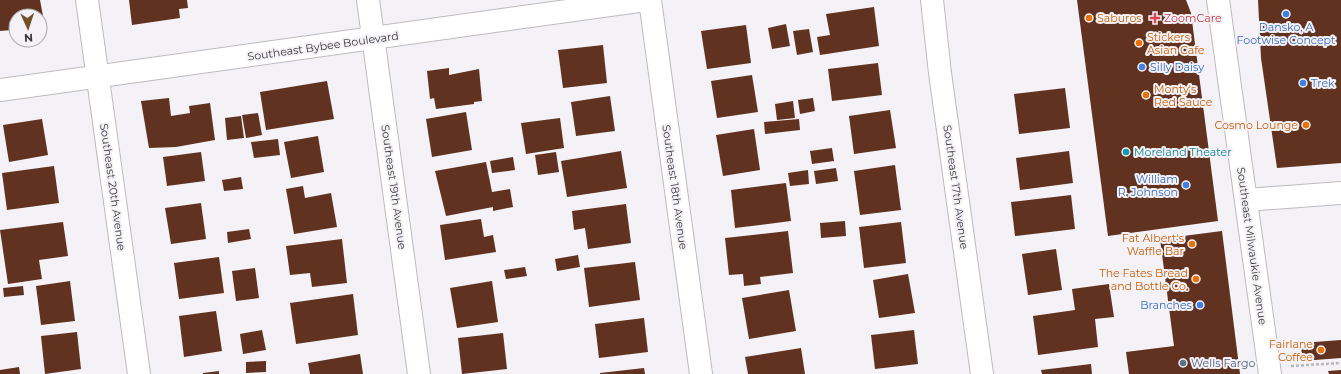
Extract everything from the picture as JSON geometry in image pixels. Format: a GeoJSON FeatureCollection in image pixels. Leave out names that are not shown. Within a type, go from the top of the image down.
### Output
{"type":"FeatureCollection","features":[{"type":"Feature","properties":{"kind":"street","name":"Southeast 20th Avenue"},"geometry":{"type":"LineString","coordinates":[[87,0],[139,374]]}},
{"type":"Feature","properties":{"kind":"street","name":"Southeast 19th Avenue"},"geometry":{"type":"LineString","coordinates":[[368,0],[419,374]]}},
{"type":"Feature","properties":{"kind":"street","name":"Southeast Bybee Boulevard"},"geometry":{"type":"LineString","coordinates":[[0,90],[646,0]]}},
{"type":"Feature","properties":{"kind":"street","name":"Southeast 18th Avenue"},"geometry":{"type":"LineString","coordinates":[[650,0],[700,374]]}},
{"type":"Feature","properties":{"kind":"street","name":"Southeast 17th Avenue"},"geometry":{"type":"LineString","coordinates":[[932,0],[941,80],[982,374]]}},
{"type":"Feature","properties":{"kind":"street","name":"Southeast Milwaukie Avenue"},"geometry":{"type":"LineString","coordinates":[[1218,0],[1269,371]]}},
{"type":"Feature","properties":{"kind":"street"},"geometry":{"type":"LineString","coordinates":[[1246,200],[1341,193]]}},
{"type":"Feature","properties":{"kind":"path"},"geometry":{"type":"LineString","coordinates":[[1269,371],[1341,363]]}},
{"type":"Feature","properties":{"kind":"building"},"geometry":{"type":"Polygon","coordinates":[[[0,0],[40,0],[42,8],[8,8],[8,30],[0,31],[0,0]]]}},
{"type":"Feature","properties":{"kind":"building"},"geometry":{"type":"Polygon","coordinates":[[[129,0],[187,0],[188,8],[179,9],[180,18],[132,25],[129,0]]]}},
{"type":"Feature","properties":{"kind":"building"},"geometry":{"type":"Polygon","coordinates":[[[1077,0],[1186,0],[1191,13],[1218,221],[1108,236],[1077,0]]]}},
{"type":"Feature","properties":{"kind":"building"},"geometry":{"type":"Polygon","coordinates":[[[1258,0],[1341,0],[1341,163],[1277,168],[1261,58],[1258,0]]]}},
{"type":"Feature","properties":{"kind":"building"},"geometry":{"type":"Polygon","coordinates":[[[874,7],[879,46],[820,55],[817,37],[830,35],[826,14],[874,7]]]}},
{"type":"Feature","properties":{"kind":"building"},"geometry":{"type":"Polygon","coordinates":[[[786,24],[790,46],[772,49],[768,28],[786,24]]]}},
{"type":"Feature","properties":{"kind":"building"},"geometry":{"type":"Polygon","coordinates":[[[746,25],[751,63],[707,69],[701,31],[746,25]]]}},
{"type":"Feature","properties":{"kind":"building"},"geometry":{"type":"Polygon","coordinates":[[[809,29],[813,52],[797,55],[793,31],[809,29]]]}},
{"type":"Feature","properties":{"kind":"building"},"geometry":{"type":"Polygon","coordinates":[[[603,45],[607,83],[563,88],[558,50],[603,45]]]}},
{"type":"Feature","properties":{"kind":"building"},"geometry":{"type":"Polygon","coordinates":[[[878,63],[882,95],[832,101],[828,69],[878,63]]]}},
{"type":"Feature","properties":{"kind":"building"},"geometry":{"type":"Polygon","coordinates":[[[449,68],[449,75],[479,69],[482,101],[474,102],[474,104],[436,109],[434,98],[430,99],[427,71],[449,68]]]}},
{"type":"Feature","properties":{"kind":"building"},"geometry":{"type":"Polygon","coordinates":[[[752,75],[758,112],[717,118],[711,81],[752,75]]]}},
{"type":"Feature","properties":{"kind":"building"},"geometry":{"type":"Polygon","coordinates":[[[327,81],[334,119],[266,130],[260,92],[327,81]]]}},
{"type":"Feature","properties":{"kind":"building"},"geometry":{"type":"Polygon","coordinates":[[[1065,88],[1070,128],[1019,134],[1014,94],[1065,88]]]}},
{"type":"Feature","properties":{"kind":"building"},"geometry":{"type":"Polygon","coordinates":[[[610,96],[615,131],[576,136],[571,102],[610,96]]]}},
{"type":"Feature","properties":{"kind":"building"},"geometry":{"type":"Polygon","coordinates":[[[169,98],[171,116],[190,113],[189,106],[210,103],[215,140],[176,147],[149,148],[141,101],[169,98]]]}},
{"type":"Feature","properties":{"kind":"building"},"geometry":{"type":"Polygon","coordinates":[[[813,98],[815,111],[800,114],[798,100],[813,98]]]}},
{"type":"Feature","properties":{"kind":"building"},"geometry":{"type":"Polygon","coordinates":[[[793,101],[795,118],[777,120],[775,104],[793,101]]]}},
{"type":"Feature","properties":{"kind":"building"},"geometry":{"type":"Polygon","coordinates":[[[890,110],[896,148],[854,154],[849,116],[890,110]]]}},
{"type":"Feature","properties":{"kind":"building"},"geometry":{"type":"Polygon","coordinates":[[[466,112],[472,150],[432,157],[426,119],[466,112]]]}},
{"type":"Feature","properties":{"kind":"building"},"geometry":{"type":"Polygon","coordinates":[[[258,113],[262,135],[246,138],[242,115],[258,113]]]}},
{"type":"Feature","properties":{"kind":"building"},"geometry":{"type":"Polygon","coordinates":[[[241,116],[244,138],[227,140],[225,118],[241,116]]]}},
{"type":"Feature","properties":{"kind":"building"},"geometry":{"type":"Polygon","coordinates":[[[560,118],[564,148],[526,154],[521,123],[560,118]]]}},
{"type":"Feature","properties":{"kind":"building"},"geometry":{"type":"Polygon","coordinates":[[[42,119],[48,155],[9,162],[3,125],[42,119]]]}},
{"type":"Feature","properties":{"kind":"building"},"geometry":{"type":"Polygon","coordinates":[[[799,119],[800,130],[765,134],[764,122],[799,119]]]}},
{"type":"Feature","properties":{"kind":"building"},"geometry":{"type":"Polygon","coordinates":[[[754,129],[760,170],[723,176],[716,135],[754,129]]]}},
{"type":"Feature","properties":{"kind":"building"},"geometry":{"type":"Polygon","coordinates":[[[318,136],[324,172],[291,178],[284,142],[318,136]]]}},
{"type":"Feature","properties":{"kind":"building"},"geometry":{"type":"Polygon","coordinates":[[[278,139],[280,155],[254,158],[251,142],[278,139]]]}},
{"type":"Feature","properties":{"kind":"building"},"geometry":{"type":"Polygon","coordinates":[[[832,148],[834,161],[812,164],[810,151],[832,148]]]}},
{"type":"Feature","properties":{"kind":"building"},"geometry":{"type":"Polygon","coordinates":[[[621,151],[627,188],[567,197],[561,161],[621,151]]]}},
{"type":"Feature","properties":{"kind":"building"},"geometry":{"type":"Polygon","coordinates":[[[1069,151],[1073,183],[1020,190],[1016,158],[1069,151]]]}},
{"type":"Feature","properties":{"kind":"building"},"geometry":{"type":"Polygon","coordinates":[[[201,152],[205,181],[167,186],[163,157],[201,152]]]}},
{"type":"Feature","properties":{"kind":"building"},"geometry":{"type":"Polygon","coordinates":[[[556,152],[559,172],[538,175],[535,155],[556,152]]]}},
{"type":"Feature","properties":{"kind":"building"},"geometry":{"type":"Polygon","coordinates":[[[513,157],[515,170],[492,173],[490,161],[513,157]]]}},
{"type":"Feature","properties":{"kind":"building"},"geometry":{"type":"Polygon","coordinates":[[[486,162],[492,192],[510,189],[513,207],[493,211],[493,207],[446,216],[435,171],[486,162]]]}},
{"type":"Feature","properties":{"kind":"building"},"geometry":{"type":"Polygon","coordinates":[[[895,165],[901,210],[860,215],[854,171],[895,165]]]}},
{"type":"Feature","properties":{"kind":"building"},"geometry":{"type":"Polygon","coordinates":[[[54,166],[59,203],[7,210],[2,173],[54,166]]]}},
{"type":"Feature","properties":{"kind":"building"},"geometry":{"type":"Polygon","coordinates":[[[836,168],[838,181],[816,184],[814,171],[836,168]]]}},
{"type":"Feature","properties":{"kind":"building"},"geometry":{"type":"Polygon","coordinates":[[[808,170],[809,184],[790,186],[788,173],[808,170]]]}},
{"type":"Feature","properties":{"kind":"building"},"geometry":{"type":"Polygon","coordinates":[[[241,177],[243,189],[224,191],[222,180],[241,177]]]}},
{"type":"Feature","properties":{"kind":"building"},"geometry":{"type":"Polygon","coordinates":[[[786,183],[791,221],[735,228],[731,190],[786,183]]]}},
{"type":"Feature","properties":{"kind":"building"},"geometry":{"type":"Polygon","coordinates":[[[303,186],[305,198],[331,193],[337,227],[294,234],[286,189],[303,186]]]}},
{"type":"Feature","properties":{"kind":"building"},"geometry":{"type":"Polygon","coordinates":[[[1071,195],[1075,229],[1015,236],[1011,202],[1071,195]]]}},
{"type":"Feature","properties":{"kind":"building"},"geometry":{"type":"Polygon","coordinates":[[[201,203],[206,239],[171,244],[165,208],[201,203]]]}},
{"type":"Feature","properties":{"kind":"building"},"geometry":{"type":"Polygon","coordinates":[[[626,204],[631,243],[588,249],[585,228],[574,230],[572,211],[626,204]]]}},
{"type":"Feature","properties":{"kind":"building"},"geometry":{"type":"Polygon","coordinates":[[[481,219],[484,237],[493,235],[496,252],[445,260],[440,225],[481,219]]]}},
{"type":"Feature","properties":{"kind":"building"},"geometry":{"type":"Polygon","coordinates":[[[845,221],[846,236],[821,238],[820,223],[845,221]]]}},
{"type":"Feature","properties":{"kind":"building"},"geometry":{"type":"Polygon","coordinates":[[[63,222],[68,256],[39,260],[42,279],[8,284],[0,230],[63,222]]]}},
{"type":"Feature","properties":{"kind":"building"},"geometry":{"type":"Polygon","coordinates":[[[901,222],[906,263],[864,268],[859,227],[901,222]]]}},
{"type":"Feature","properties":{"kind":"building"},"geometry":{"type":"Polygon","coordinates":[[[249,229],[251,239],[228,243],[227,232],[249,229]]]}},
{"type":"Feature","properties":{"kind":"building"},"geometry":{"type":"Polygon","coordinates":[[[788,231],[793,273],[760,277],[761,284],[744,286],[743,274],[729,275],[725,238],[788,231]]]}},
{"type":"Feature","properties":{"kind":"building"},"geometry":{"type":"Polygon","coordinates":[[[1222,231],[1240,374],[1129,374],[1126,352],[1174,346],[1160,239],[1222,231]]]}},
{"type":"Feature","properties":{"kind":"building"},"geometry":{"type":"Polygon","coordinates":[[[342,239],[347,283],[312,287],[310,273],[290,275],[286,246],[342,239]]]}},
{"type":"Feature","properties":{"kind":"building"},"geometry":{"type":"Polygon","coordinates":[[[1056,249],[1062,290],[1028,295],[1022,254],[1056,249]]]}},
{"type":"Feature","properties":{"kind":"building"},"geometry":{"type":"Polygon","coordinates":[[[578,255],[580,267],[557,271],[555,259],[578,255]]]}},
{"type":"Feature","properties":{"kind":"building"},"geometry":{"type":"Polygon","coordinates":[[[219,257],[224,293],[179,299],[174,263],[219,257]]]}},
{"type":"Feature","properties":{"kind":"building"},"geometry":{"type":"Polygon","coordinates":[[[635,262],[640,300],[589,307],[584,268],[635,262]]]}},
{"type":"Feature","properties":{"kind":"building"},"geometry":{"type":"Polygon","coordinates":[[[525,267],[527,276],[506,279],[504,270],[525,267]]]}},
{"type":"Feature","properties":{"kind":"building"},"geometry":{"type":"Polygon","coordinates":[[[255,268],[259,298],[236,301],[232,271],[255,268]]]}},
{"type":"Feature","properties":{"kind":"building"},"geometry":{"type":"Polygon","coordinates":[[[908,274],[915,313],[879,318],[873,280],[908,274]]]}},
{"type":"Feature","properties":{"kind":"building"},"geometry":{"type":"Polygon","coordinates":[[[70,281],[75,321],[41,325],[36,286],[70,281]]]}},
{"type":"Feature","properties":{"kind":"building"},"geometry":{"type":"Polygon","coordinates":[[[492,281],[498,322],[457,328],[450,288],[492,281]]]}},
{"type":"Feature","properties":{"kind":"building"},"geometry":{"type":"Polygon","coordinates":[[[1109,284],[1114,317],[1095,319],[1098,347],[1038,355],[1033,316],[1075,310],[1072,289],[1109,284]]]}},
{"type":"Feature","properties":{"kind":"building"},"geometry":{"type":"Polygon","coordinates":[[[23,286],[24,295],[4,297],[3,288],[23,286]]]}},
{"type":"Feature","properties":{"kind":"building"},"geometry":{"type":"Polygon","coordinates":[[[789,290],[796,331],[749,339],[742,298],[789,290]]]}},
{"type":"Feature","properties":{"kind":"building"},"geometry":{"type":"Polygon","coordinates":[[[353,294],[358,335],[296,344],[290,303],[353,294]]]}},
{"type":"Feature","properties":{"kind":"building"},"geometry":{"type":"Polygon","coordinates":[[[216,311],[222,351],[184,357],[179,316],[216,311]]]}},
{"type":"Feature","properties":{"kind":"building"},"geometry":{"type":"Polygon","coordinates":[[[644,318],[648,352],[599,358],[595,324],[644,318]]]}},
{"type":"Feature","properties":{"kind":"building"},"geometry":{"type":"Polygon","coordinates":[[[262,330],[266,350],[243,354],[240,334],[262,330]]]}},
{"type":"Feature","properties":{"kind":"building"},"geometry":{"type":"Polygon","coordinates":[[[914,330],[918,364],[875,369],[871,335],[914,330]]]}},
{"type":"Feature","properties":{"kind":"building"},"geometry":{"type":"Polygon","coordinates":[[[77,332],[81,369],[45,374],[41,336],[77,332]]]}},
{"type":"Feature","properties":{"kind":"building"},"geometry":{"type":"Polygon","coordinates":[[[503,333],[507,369],[462,374],[458,338],[503,333]]]}},
{"type":"Feature","properties":{"kind":"building","name":"Fairlane Coffee"},"geometry":{"type":"Polygon","coordinates":[[[1341,340],[1341,358],[1302,361],[1301,343],[1341,340]]]}},
{"type":"Feature","properties":{"kind":"building"},"geometry":{"type":"Polygon","coordinates":[[[801,348],[805,374],[748,374],[745,357],[801,348]]]}},
{"type":"Feature","properties":{"kind":"building"},"geometry":{"type":"Polygon","coordinates":[[[360,354],[363,374],[310,374],[308,363],[360,354]]]}},
{"type":"Feature","properties":{"kind":"building"},"geometry":{"type":"Polygon","coordinates":[[[266,361],[266,372],[246,373],[246,362],[266,361]]]}},
{"type":"Feature","properties":{"kind":"building"},"geometry":{"type":"Polygon","coordinates":[[[1091,364],[1092,374],[1042,374],[1041,370],[1091,364]]]}},
{"type":"Feature","properties":{"kind":"building"},"geometry":{"type":"Polygon","coordinates":[[[19,367],[20,374],[0,374],[0,370],[19,367]]]}},
{"type":"Feature","properties":{"kind":"building"},"geometry":{"type":"Polygon","coordinates":[[[644,368],[645,374],[600,374],[600,373],[644,368]]]}},
{"type":"Feature","properties":{"kind":"building"},"geometry":{"type":"Polygon","coordinates":[[[1341,370],[1341,374],[1329,374],[1328,371],[1341,370]]]}},
{"type":"Feature","properties":{"kind":"building"},"geometry":{"type":"Polygon","coordinates":[[[219,371],[219,374],[203,374],[203,373],[219,371]]]}},
{"type":"Feature","properties":{"kind":"place","name":"Dansko, A Footwise Concept"},"geometry":{"type":"Point","coordinates":[1286,14]}},
{"type":"Feature","properties":{"kind":"place","name":"Saburos"},"geometry":{"type":"Point","coordinates":[1089,18]}},
{"type":"Feature","properties":{"kind":"place","name":"ZoomCare"},"geometry":{"type":"Point","coordinates":[1155,18]}},
{"type":"Feature","properties":{"kind":"place","name":"Stickers Asian Cafe"},"geometry":{"type":"Point","coordinates":[1139,43]}},
{"type":"Feature","properties":{"kind":"place","name":"Silly Daisy"},"geometry":{"type":"Point","coordinates":[1142,67]}},
{"type":"Feature","properties":{"kind":"place","name":"Trek"},"geometry":{"type":"Point","coordinates":[1303,83]}},
{"type":"Feature","properties":{"kind":"place","name":"Monty's Red Sauce"},"geometry":{"type":"Point","coordinates":[1146,95]}},
{"type":"Feature","properties":{"kind":"place","name":"Cosmo Lounge"},"geometry":{"type":"Point","coordinates":[1306,125]}},
{"type":"Feature","properties":{"kind":"place","name":"Moreland Theater"},"geometry":{"type":"Point","coordinates":[1126,152]}},
{"type":"Feature","properties":{"kind":"place","name":"William R. Johnson"},"geometry":{"type":"Point","coordinates":[1186,185]}},
{"type":"Feature","properties":{"kind":"place","name":"Fat Albert's Waffle Bar"},"geometry":{"type":"Point","coordinates":[1192,244]}},
{"type":"Feature","properties":{"kind":"place","name":"The Fates Bread and Bottle Co."},"geometry":{"type":"Point","coordinates":[1196,279]}},
{"type":"Feature","properties":{"kind":"place","name":"Branches"},"geometry":{"type":"Point","coordinates":[1200,305]}},
{"type":"Feature","properties":{"kind":"place","name":"Fairlane Coffee"},"geometry":{"type":"Point","coordinates":[1321,350]}},
{"type":"Feature","properties":{"kind":"place","name":"Wells Fargo"},"geometry":{"type":"Point","coordinates":[1183,363]}}]}
